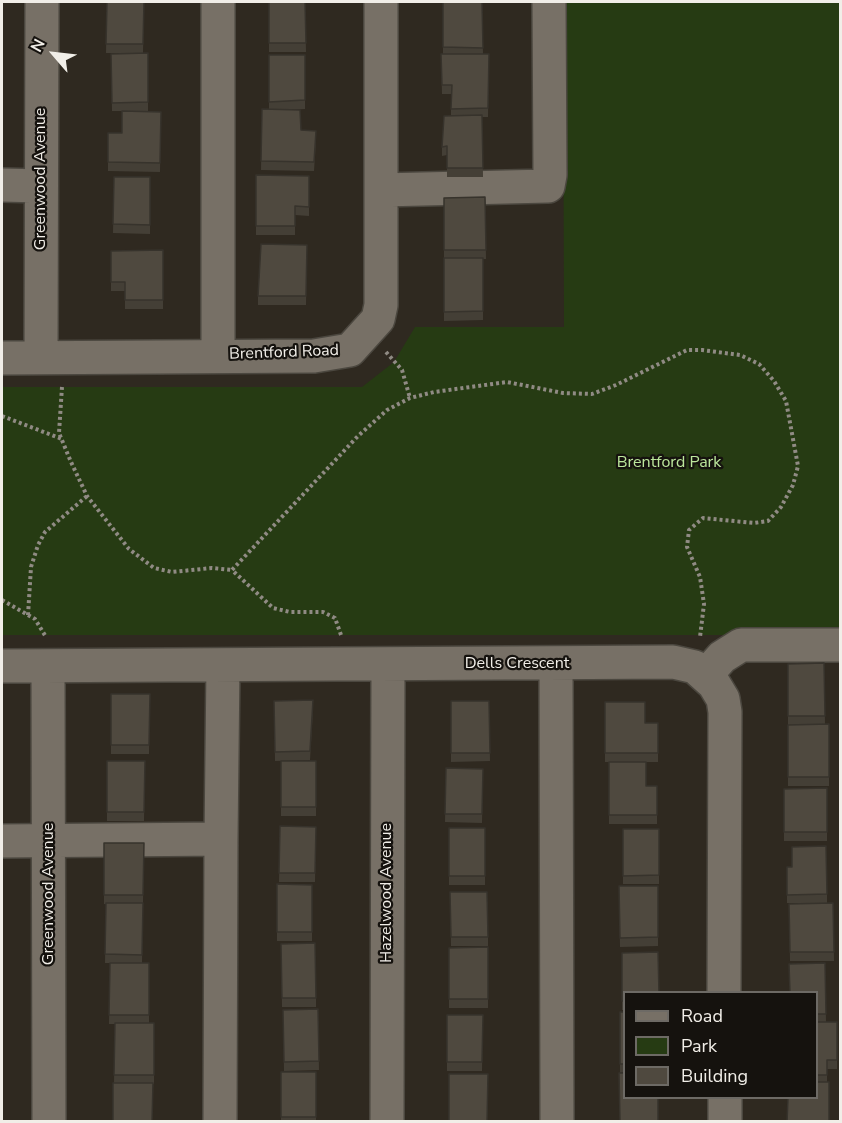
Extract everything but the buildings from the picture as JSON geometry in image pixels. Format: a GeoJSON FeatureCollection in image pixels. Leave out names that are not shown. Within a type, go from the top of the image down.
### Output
{"type":"FeatureCollection","features":[{"type":"Feature","properties":{"kind":"street","name":"Greenwood Avenue"},"geometry":{"type":"LineString","coordinates":[[42,2],[41,186],[53,357]]}},
{"type":"Feature","properties":{"kind":"street"},"geometry":{"type":"LineString","coordinates":[[218,2],[218,356]]}},
{"type":"Feature","properties":{"kind":"street","name":"Brentford Road"},"geometry":{"type":"LineString","coordinates":[[2,358],[314,356],[350,350],[378,319],[381,305],[381,2]]}},
{"type":"Feature","properties":{"kind":"street"},"geometry":{"type":"LineString","coordinates":[[381,190],[548,186],[550,175],[549,2]]}},
{"type":"Feature","properties":{"kind":"street"},"geometry":{"type":"LineString","coordinates":[[2,185],[41,186]]}},
{"type":"Feature","properties":{"kind":"street"},"geometry":{"type":"LineString","coordinates":[[724,991],[725,712],[723,699],[700,671],[741,645],[840,645]]}},
{"type":"Feature","properties":{"kind":"street","name":"Dells Crescent"},"geometry":{"type":"LineString","coordinates":[[2,666],[672,662],[700,671]]}},
{"type":"Feature","properties":{"kind":"street"},"geometry":{"type":"LineString","coordinates":[[556,664],[557,1122]]}},
{"type":"Feature","properties":{"kind":"street","name":"Hazelwood Avenue"},"geometry":{"type":"LineString","coordinates":[[387,1122],[388,665]]}},
{"type":"Feature","properties":{"kind":"street","name":"Greenwood Avenue"},"geometry":{"type":"LineString","coordinates":[[48,666],[49,1122]]}},
{"type":"Feature","properties":{"kind":"street"},"geometry":{"type":"LineString","coordinates":[[220,1122],[223,666]]}},
{"type":"Feature","properties":{"kind":"street"},"geometry":{"type":"LineString","coordinates":[[2,841],[221,839]]}},
{"type":"Feature","properties":{"kind":"street"},"geometry":{"type":"LineString","coordinates":[[724,1099],[725,1122]]}},
{"type":"Feature","properties":{"kind":"path"},"geometry":{"type":"LineString","coordinates":[[368,332],[402,370],[410,398]]}},
{"type":"Feature","properties":{"kind":"path"},"geometry":{"type":"LineString","coordinates":[[232,570],[358,436],[387,410],[410,398],[434,392],[507,382],[563,393],[592,394],[616,385],[687,350],[740,355],[759,364],[774,381],[786,401],[798,466],[793,485],[781,507],[768,521],[754,523],[703,518],[689,531],[687,547],[700,577],[704,604],[700,671]]}},
{"type":"Feature","properties":{"kind":"path"},"geometry":{"type":"LineString","coordinates":[[53,357],[60,400],[59,433],[87,496],[129,549],[154,568],[172,573],[212,568],[232,570],[273,608],[290,612],[323,612],[335,618],[340,631],[345,665]]}},
{"type":"Feature","properties":{"kind":"path"},"geometry":{"type":"LineString","coordinates":[[2,416],[62,440]]}},
{"type":"Feature","properties":{"kind":"path"},"geometry":{"type":"LineString","coordinates":[[28,615],[31,567],[38,545],[45,532],[87,496]]}},
{"type":"Feature","properties":{"kind":"path"},"geometry":{"type":"LineString","coordinates":[[2,600],[35,619],[45,635],[48,666]]}},
{"type":"Feature","properties":{"kind":"green space","name":"Brentford Park"},"geometry":{"type":"Polygon","coordinates":[[[563,2],[840,2],[840,635],[2,635],[2,387],[362,387],[394,362],[415,327],[564,327],[563,2]]]}}]}
